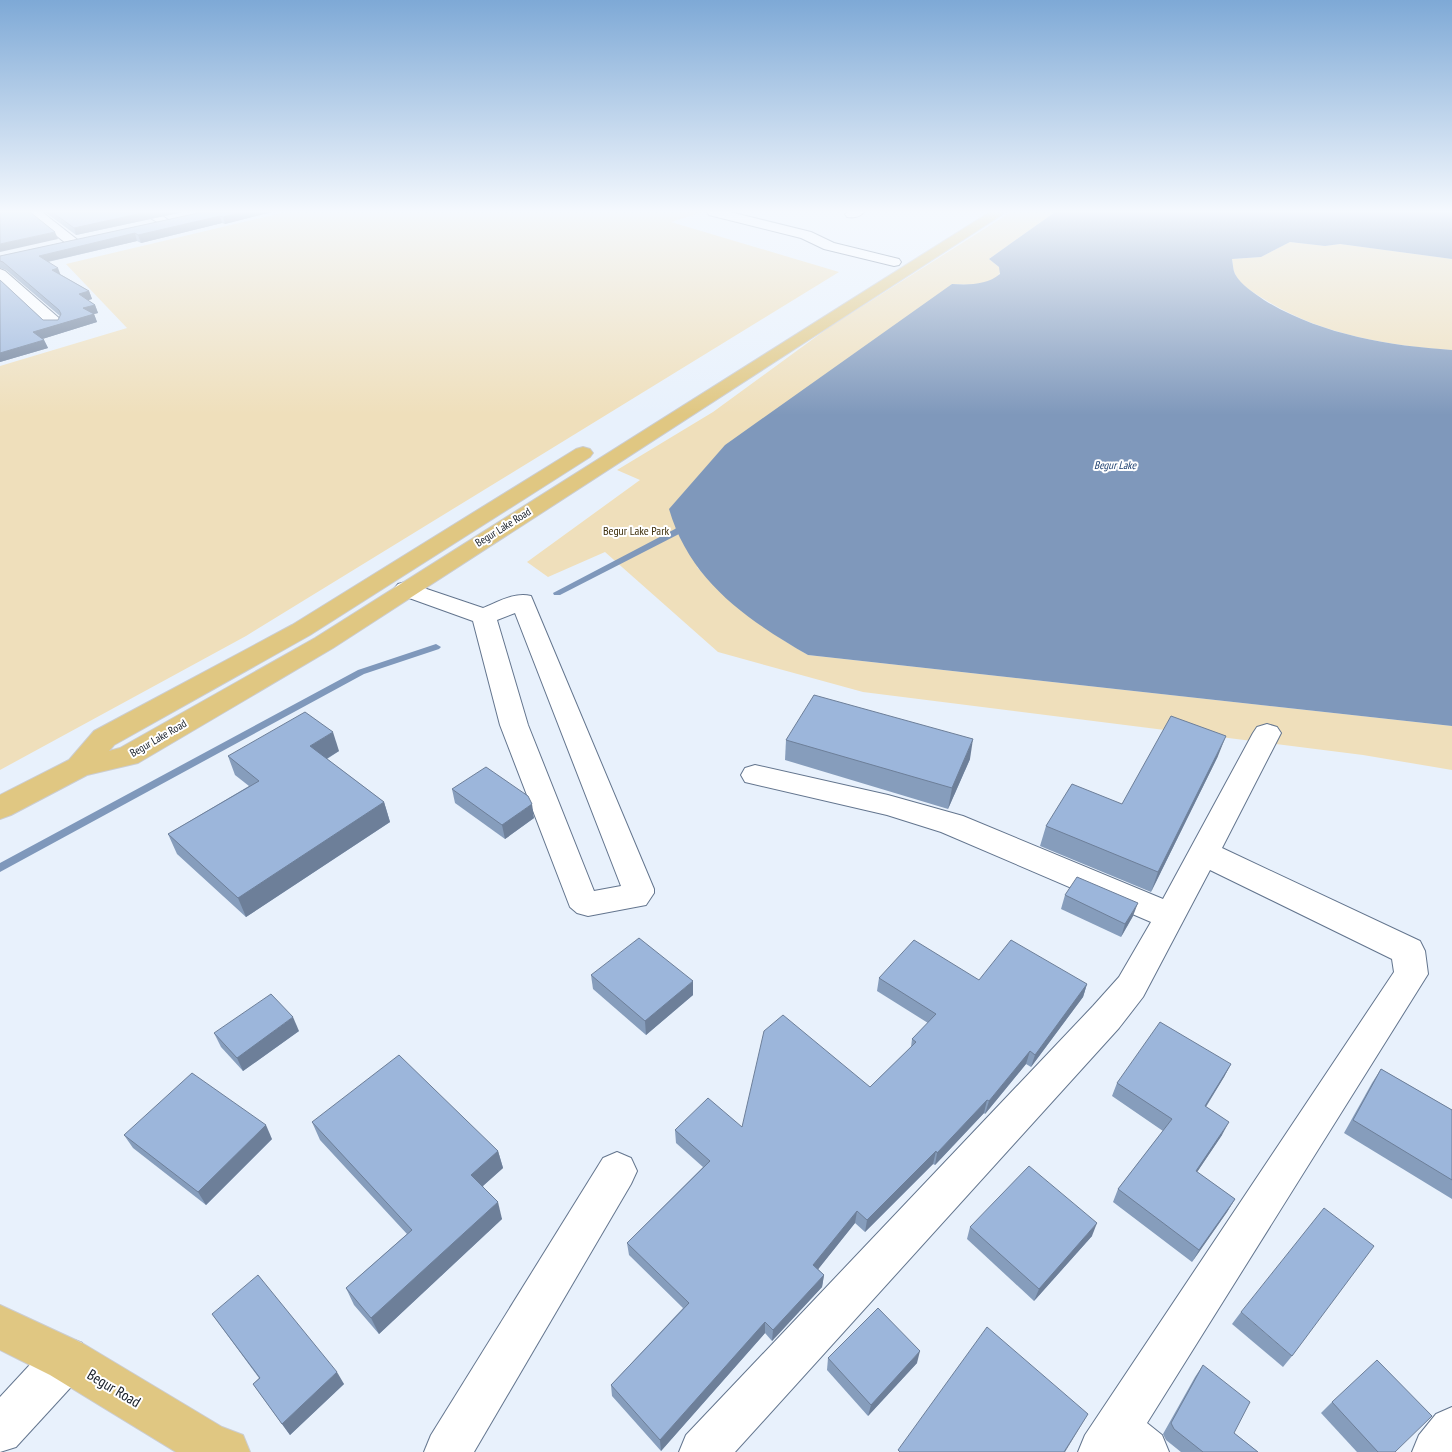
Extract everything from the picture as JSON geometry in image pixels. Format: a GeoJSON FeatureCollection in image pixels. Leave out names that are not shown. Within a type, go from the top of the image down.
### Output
{"type":"FeatureCollection","features":[{"type":"Feature","properties":{"kind":"main road","name":"Begur Lake Road"},"geometry":{"type":"LineString","coordinates":[[79,767],[104,738],[302,630],[442,540],[865,280]]}},
{"type":"Feature","properties":{"kind":"main road","name":"Begur Lake Road"},"geometry":{"type":"LineString","coordinates":[[79,767],[128,756],[324,642],[465,550],[892,280]]}},
{"type":"Feature","properties":{"kind":"main road"},"geometry":{"type":"LineString","coordinates":[[717,371],[738,378]]}},
{"type":"Feature","properties":{"kind":"main road"},"geometry":{"type":"LineString","coordinates":[[442,540],[465,550]]}},
{"type":"Feature","properties":{"kind":"main road"},"geometry":{"type":"LineString","coordinates":[[0,808],[79,767]]}},
{"type":"Feature","properties":{"kind":"main road","name":"Begur Road"},"geometry":{"type":"LineString","coordinates":[[0,1327],[66,1359],[208,1445],[226,1452]]}},
{"type":"Feature","properties":{"kind":"street"},"geometry":{"type":"LineString","coordinates":[[6,280],[54,323]]}},
{"type":"Feature","properties":{"kind":"street"},"geometry":{"type":"LineString","coordinates":[[406,589],[484,617],[522,601],[638,889],[638,893],[635,896],[588,904],[581,898],[514,725],[484,617]]}},
{"type":"Feature","properties":{"kind":"street"},"geometry":{"type":"LineString","coordinates":[[703,1452],[1106,1017],[1131,987],[1267,734]]}},
{"type":"Feature","properties":{"kind":"street"},"geometry":{"type":"LineString","coordinates":[[755,775],[922,814],[961,828],[1170,916]]}},
{"type":"Feature","properties":{"kind":"street"},"geometry":{"type":"LineString","coordinates":[[1121,1444],[1199,1303],[1411,974],[1408,951],[1203,853]]}},
{"type":"Feature","properties":{"kind":"street"},"geometry":{"type":"LineString","coordinates":[[448,1452],[617,1171]]}},
{"type":"Feature","properties":{"kind":"street"},"geometry":{"type":"LineString","coordinates":[[0,1430],[66,1359]]}},
{"type":"Feature","properties":{"kind":"street"},"geometry":{"type":"LineString","coordinates":[[1436,1452],[1452,1430]]}},
{"type":"Feature","properties":{"kind":"green space"},"geometry":{"type":"Polygon","coordinates":[[[81,280],[826,280],[246,636],[0,770],[0,366],[127,328],[81,280]]]}},
{"type":"Feature","properties":{"kind":"green space","name":"Begur Lake Park"},"geometry":{"type":"Polygon","coordinates":[[[904,280],[993,280],[980,284],[952,284],[697,567],[736,605],[777,636],[808,655],[1452,726],[1452,770],[1363,755],[863,692],[718,652],[605,552],[548,577],[527,562],[640,480],[617,470],[713,412],[828,328],[904,280]]]}},
{"type":"Feature","properties":{"kind":"green space"},"geometry":{"type":"Polygon","coordinates":[[[1239,280],[1452,280],[1452,350],[1379,341],[1331,329],[1285,311],[1239,280]]]}},
{"type":"Feature","properties":{"kind":"water","name":"Begur Lake"},"geometry":{"type":"Polygon","coordinates":[[[989,280],[1239,280],[1264,300],[1285,312],[1331,330],[1403,345],[1452,350],[1452,726],[808,655],[763,627],[723,596],[691,557],[678,534],[669,509],[725,445],[952,284],[978,284],[989,280]]]}},
{"type":"Feature","properties":{"kind":"building"},"geometry":{"type":"Polygon","coordinates":[[[0,280],[43,320],[58,320],[61,314],[59,310],[24,280],[69,280],[89,291],[79,294],[95,305],[83,308],[94,314],[33,332],[44,340],[0,353],[0,280]]]}},
{"type":"Feature","properties":{"kind":"building"},"geometry":{"type":"Polygon","coordinates":[[[814,695],[973,739],[952,788],[786,740],[814,695]]]}},
{"type":"Feature","properties":{"kind":"building"},"geometry":{"type":"Polygon","coordinates":[[[305,712],[333,732],[310,746],[384,802],[238,898],[168,834],[259,781],[228,756],[305,712]]]}},
{"type":"Feature","properties":{"kind":"building"},"geometry":{"type":"Polygon","coordinates":[[[1171,716],[1226,736],[1158,872],[1046,826],[1072,784],[1122,804],[1171,716]]]}},
{"type":"Feature","properties":{"kind":"building"},"geometry":{"type":"Polygon","coordinates":[[[486,767],[528,796],[532,804],[502,825],[452,789],[486,767]]]}},
{"type":"Feature","properties":{"kind":"building"},"geometry":{"type":"Polygon","coordinates":[[[1077,877],[1138,903],[1125,924],[1065,895],[1077,877]]]}},
{"type":"Feature","properties":{"kind":"building"},"geometry":{"type":"Polygon","coordinates":[[[639,938],[693,981],[645,1021],[591,975],[639,938]]]}},
{"type":"Feature","properties":{"kind":"building"},"geometry":{"type":"Polygon","coordinates":[[[914,940],[979,980],[1011,940],[1087,984],[1035,1055],[1030,1051],[989,1101],[987,1100],[937,1153],[936,1151],[867,1220],[857,1211],[813,1265],[824,1275],[773,1330],[765,1322],[660,1440],[611,1385],[689,1303],[627,1243],[710,1161],[675,1130],[708,1098],[742,1127],[764,1031],[783,1015],[870,1087],[916,1042],[912,1039],[936,1014],[879,978],[914,940]]]}},
{"type":"Feature","properties":{"kind":"building"},"geometry":{"type":"Polygon","coordinates":[[[271,994],[293,1017],[237,1058],[214,1033],[271,994]]]}},
{"type":"Feature","properties":{"kind":"building"},"geometry":{"type":"Polygon","coordinates":[[[1160,1022],[1231,1064],[1205,1106],[1229,1122],[1196,1171],[1235,1199],[1199,1250],[1118,1189],[1172,1119],[1117,1083],[1160,1022]]]}},
{"type":"Feature","properties":{"kind":"building"},"geometry":{"type":"Polygon","coordinates":[[[399,1055],[498,1151],[471,1175],[498,1202],[371,1318],[346,1288],[412,1230],[312,1122],[399,1055]]]}},
{"type":"Feature","properties":{"kind":"building"},"geometry":{"type":"Polygon","coordinates":[[[1381,1069],[1452,1110],[1452,1180],[1353,1120],[1381,1069]]]}},
{"type":"Feature","properties":{"kind":"building"},"geometry":{"type":"Polygon","coordinates":[[[192,1073],[266,1125],[198,1192],[124,1135],[192,1073]]]}},
{"type":"Feature","properties":{"kind":"building"},"geometry":{"type":"Polygon","coordinates":[[[1029,1166],[1097,1223],[1039,1289],[970,1227],[1029,1166]]]}},
{"type":"Feature","properties":{"kind":"building"},"geometry":{"type":"Polygon","coordinates":[[[1324,1208],[1374,1246],[1292,1356],[1241,1312],[1324,1208]]]}},
{"type":"Feature","properties":{"kind":"building"},"geometry":{"type":"Polygon","coordinates":[[[258,1275],[337,1372],[282,1424],[253,1384],[260,1378],[212,1314],[258,1275]]]}},
{"type":"Feature","properties":{"kind":"building"},"geometry":{"type":"Polygon","coordinates":[[[878,1308],[920,1351],[871,1405],[828,1358],[878,1308]]]}},
{"type":"Feature","properties":{"kind":"building"},"geometry":{"type":"Polygon","coordinates":[[[987,1327],[1088,1414],[1064,1452],[900,1452],[898,1450],[987,1327]]]}},
{"type":"Feature","properties":{"kind":"building"},"geometry":{"type":"Polygon","coordinates":[[[1377,1360],[1432,1416],[1395,1452],[1378,1452],[1332,1402],[1377,1360]]]}},
{"type":"Feature","properties":{"kind":"building"},"geometry":{"type":"Polygon","coordinates":[[[1203,1365],[1250,1402],[1234,1433],[1258,1452],[1203,1452],[1174,1429],[1171,1423],[1203,1365]]]}},
{"type":"Feature","properties":{"kind":"waterway"},"geometry":{"type":"LineString","coordinates":[[557,593],[678,531],[686,524]]}},
{"type":"Feature","properties":{"kind":"waterway"},"geometry":{"type":"LineString","coordinates":[[0,868],[361,672],[436,647]]}}]}
